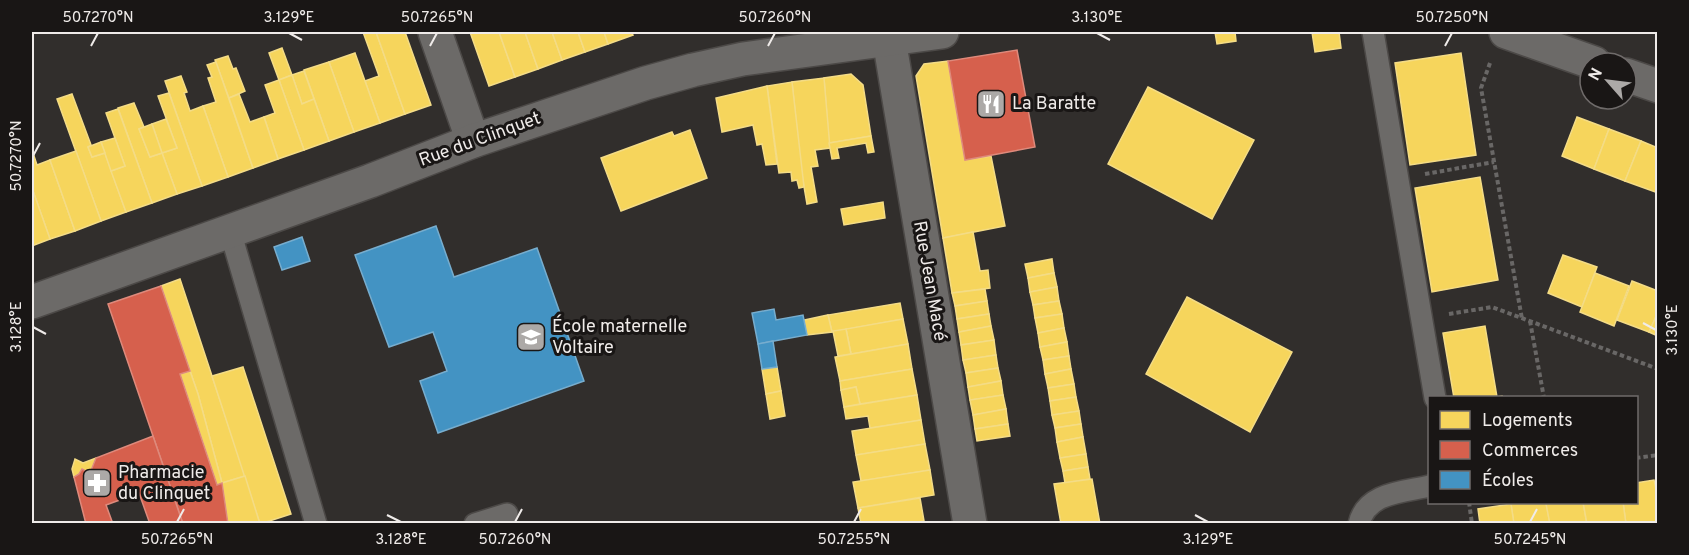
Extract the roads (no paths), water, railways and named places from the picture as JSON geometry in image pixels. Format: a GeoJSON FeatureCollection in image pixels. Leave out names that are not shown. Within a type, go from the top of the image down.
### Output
{"type":"FeatureCollection","features":[{"type":"Feature","properties":{"kind":"street"},"geometry":{"type":"LineString","coordinates":[[435,32],[473,141]]}},
{"type":"Feature","properties":{"kind":"street","name":"Rue du Clinquet"},"geometry":{"type":"LineString","coordinates":[[32,302],[370,182],[473,141],[646,83],[743,59],[942,32]]}},
{"type":"Feature","properties":{"kind":"street"},"geometry":{"type":"LineString","coordinates":[[1506,32],[1578,57]]}},
{"type":"Feature","properties":{"kind":"street","name":"Rue Jean Macé"},"geometry":{"type":"LineString","coordinates":[[889,39],[970,524]]}},
{"type":"Feature","properties":{"kind":"street"},"geometry":{"type":"LineString","coordinates":[[1638,79],[1658,86]]}},
{"type":"Feature","properties":{"kind":"lane"},"geometry":{"type":"LineString","coordinates":[[1373,32],[1435,396]]}},
{"type":"Feature","properties":{"kind":"lane"},"geometry":{"type":"LineString","coordinates":[[230,231],[316,524]]}},
{"type":"Feature","properties":{"kind":"lane"},"geometry":{"type":"LineString","coordinates":[[1359,524],[1362,513],[1375,500],[1428,486]]}},
{"type":"Feature","properties":{"kind":"lane"},"geometry":{"type":"LineString","coordinates":[[475,524],[507,514]]}},
{"type":"Feature","properties":{"kind":"place","name":"La Baratte"},"geometry":{"type":"Point","coordinates":[991,104]}},
{"type":"Feature","properties":{"kind":"place","name":"École maternelle Voltaire"},"geometry":{"type":"Point","coordinates":[531,337]}},
{"type":"Feature","properties":{"kind":"place","name":"Pharmacie du Clinquet"},"geometry":{"type":"Point","coordinates":[97,483]}}]}
